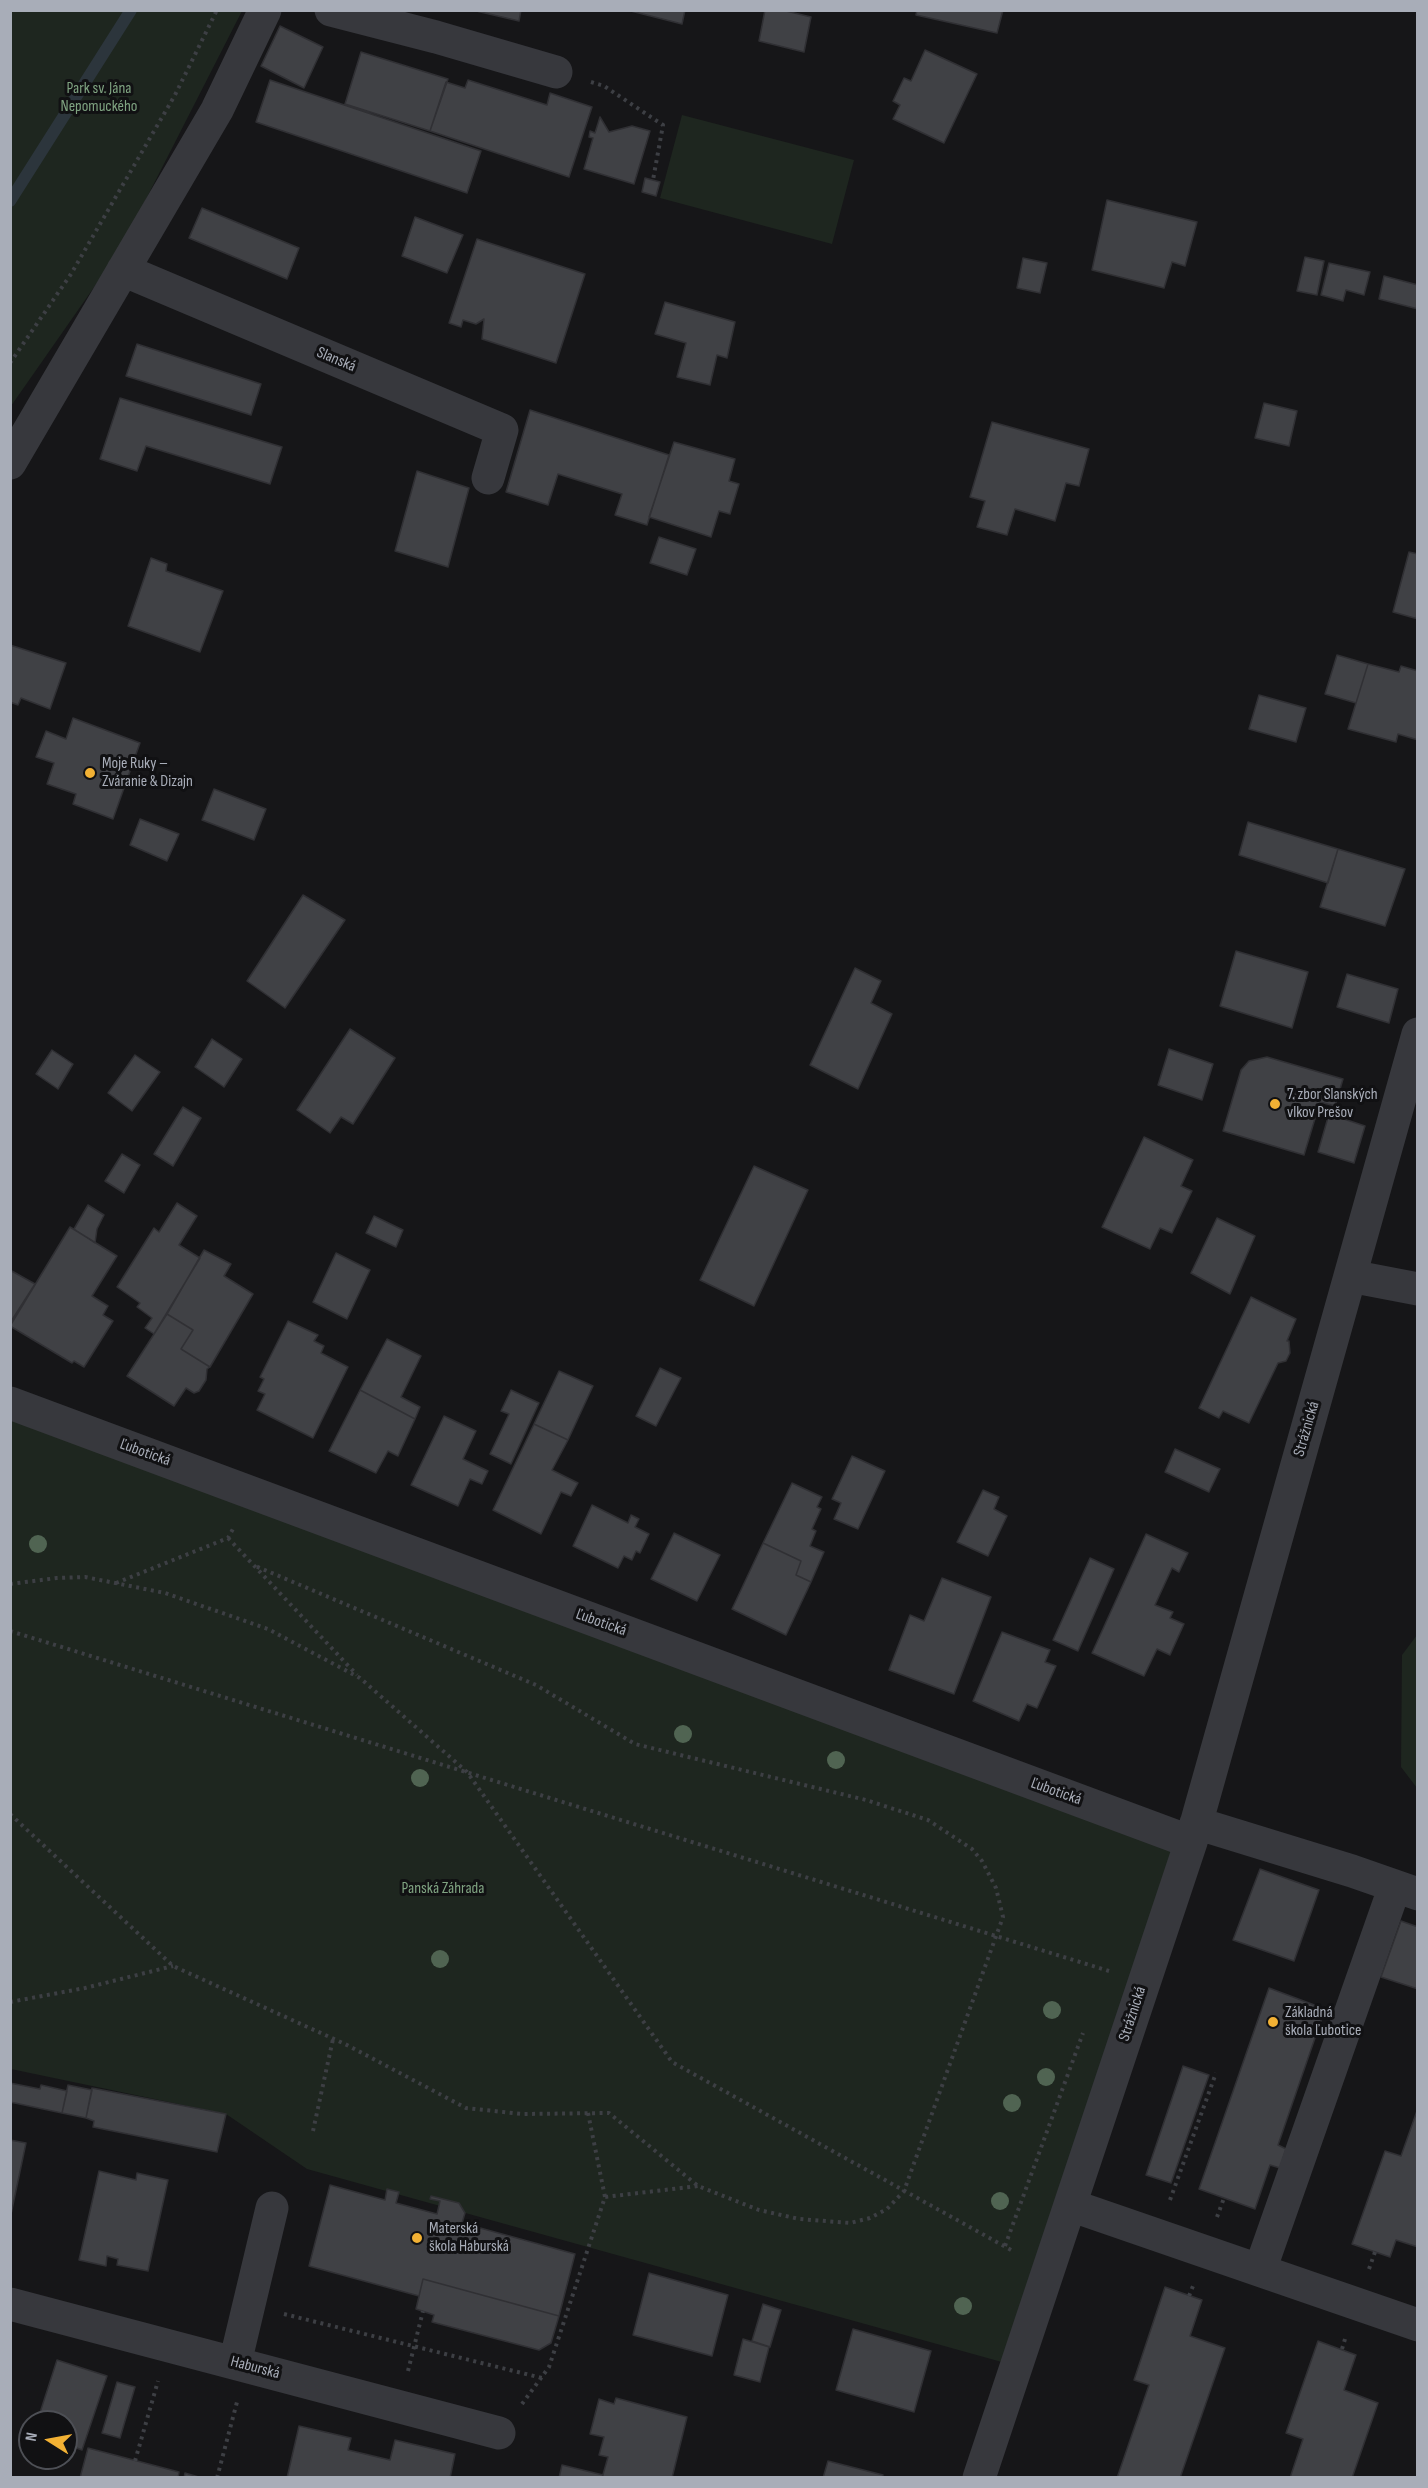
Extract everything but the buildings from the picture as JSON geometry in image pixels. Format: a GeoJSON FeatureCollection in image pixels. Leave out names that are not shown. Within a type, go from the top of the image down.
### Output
{"type":"FeatureCollection","features":[{"type":"Feature","properties":{"kind":"street"},"geometry":{"type":"LineString","coordinates":[[10,463],[216,110],[265,10]]}},
{"type":"Feature","properties":{"kind":"street"},"geometry":{"type":"LineString","coordinates":[[332,10],[436,36],[556,72]]}},
{"type":"Feature","properties":{"kind":"street","name":"Slanská"},"geometry":{"type":"LineString","coordinates":[[123,270],[502,430],[488,478]]}},
{"type":"Feature","properties":{"kind":"street","name":"Strážnická"},"geometry":{"type":"LineString","coordinates":[[979,2478],[1193,1833],[1418,1034]]}},
{"type":"Feature","properties":{"kind":"street"},"geometry":{"type":"LineString","coordinates":[[1350,1276],[1418,1289]]}},
{"type":"Feature","properties":{"kind":"street","name":"Ľubotická"},"geometry":{"type":"LineString","coordinates":[[10,1403],[1193,1833]]}},
{"type":"Feature","properties":{"kind":"street"},"geometry":{"type":"LineString","coordinates":[[1193,1833],[1406,1890],[1260,2270]]}},
{"type":"Feature","properties":{"kind":"street"},"geometry":{"type":"LineString","coordinates":[[1070,2205],[1418,2325]]}},
{"type":"Feature","properties":{"kind":"street"},"geometry":{"type":"LineString","coordinates":[[241,2365],[249,2305],[272,2208]]}},
{"type":"Feature","properties":{"kind":"street","name":"Haburská"},"geometry":{"type":"LineString","coordinates":[[10,2304],[499,2433]]}},
{"type":"Feature","properties":{"kind":"path"},"geometry":{"type":"LineString","coordinates":[[10,363],[76,264],[175,95],[217,10]]}},
{"type":"Feature","properties":{"kind":"path"},"geometry":{"type":"LineString","coordinates":[[556,72],[604,86],[663,125],[653,180]]}},
{"type":"Feature","properties":{"kind":"path"},"geometry":{"type":"LineString","coordinates":[[115,1583],[228,1538],[360,1678],[467,1772],[672,2062],[1048,2270]]}},
{"type":"Feature","properties":{"kind":"path"},"geometry":{"type":"LineString","coordinates":[[10,1814],[173,1966],[333,2039],[466,2108],[522,2114],[609,2113],[698,2186],[759,2210],[799,2219],[850,2223],[870,2218],[886,2209],[904,2191],[1003,1917],[996,1888],[982,1861],[958,1838],[928,1820],[866,1800],[635,1744],[536,1685],[254,1565]]}},
{"type":"Feature","properties":{"kind":"path"},"geometry":{"type":"LineString","coordinates":[[10,1584],[86,1577],[165,1593],[268,1629],[360,1678]]}},
{"type":"Feature","properties":{"kind":"path"},"geometry":{"type":"LineString","coordinates":[[10,1631],[1144,1981]]}},
{"type":"Feature","properties":{"kind":"path"},"geometry":{"type":"LineString","coordinates":[[1102,1981],[1110,1959]]}},
{"type":"Feature","properties":{"kind":"path"},"geometry":{"type":"LineString","coordinates":[[10,2002],[85,1988],[173,1966]]}},
{"type":"Feature","properties":{"kind":"path"},"geometry":{"type":"LineString","coordinates":[[1005,2246],[1086,2025]]}},
{"type":"Feature","properties":{"kind":"path"},"geometry":{"type":"LineString","coordinates":[[313,2132],[333,2039]]}},
{"type":"Feature","properties":{"kind":"path"},"geometry":{"type":"LineString","coordinates":[[1158,2235],[1216,2073]]}},
{"type":"Feature","properties":{"kind":"path"},"geometry":{"type":"LineString","coordinates":[[499,2433],[549,2367],[606,2197],[588,2113]]}},
{"type":"Feature","properties":{"kind":"path"},"geometry":{"type":"LineString","coordinates":[[606,2197],[698,2186]]}},
{"type":"Feature","properties":{"kind":"path"},"geometry":{"type":"LineString","coordinates":[[249,2305],[542,2378]]}},
{"type":"Feature","properties":{"kind":"path"},"geometry":{"type":"LineString","coordinates":[[399,2406],[423,2311]]}},
{"type":"Feature","properties":{"kind":"path"},"geometry":{"type":"LineString","coordinates":[[135,2461],[168,2346]]}},
{"type":"Feature","properties":{"kind":"path"},"geometry":{"type":"LineString","coordinates":[[217,2478],[241,2365]]}},
{"type":"Feature","properties":{"kind":"green space","name":"Park sv. Jána Nepomuckého"},"geometry":{"type":"Polygon","coordinates":[[[11,11],[242,11],[120,250],[11,406],[11,11]]]}},
{"type":"Feature","properties":{"kind":"green space"},"geometry":{"type":"Polygon","coordinates":[[[682,115],[854,160],[832,244],[660,198],[682,115]]]}},
{"type":"Feature","properties":{"kind":"green space","name":"Panská Záhrada"},"geometry":{"type":"Polygon","coordinates":[[[10,1397],[1190,1844],[1009,2364],[307,2169],[226,2114],[11,2069],[10,1397]]]}},
{"type":"Feature","properties":{"kind":"green space"},"geometry":{"type":"Polygon","coordinates":[[[1417,1635],[1417,1788],[1401,1767],[1402,1655],[1417,1635]]]}},
{"type":"Feature","properties":{"kind":"waterway"},"geometry":{"type":"LineString","coordinates":[[10,201],[131,10]]}},
{"type":"Feature","properties":{"kind":"place","name":"Moje Ruky – Zváranie & Dizajn"},"geometry":{"type":"Point","coordinates":[90,773]}},
{"type":"Feature","properties":{"kind":"place","name":"7. zbor Slanských vlkov Prešov"},"geometry":{"type":"Point","coordinates":[1275,1104]}},
{"type":"Feature","properties":{"kind":"place","name":"Základná škola Ľubotice"},"geometry":{"type":"Point","coordinates":[1273,2022]}},
{"type":"Feature","properties":{"kind":"place","name":"Materská škola Haburská"},"geometry":{"type":"Point","coordinates":[417,2238]}}]}
